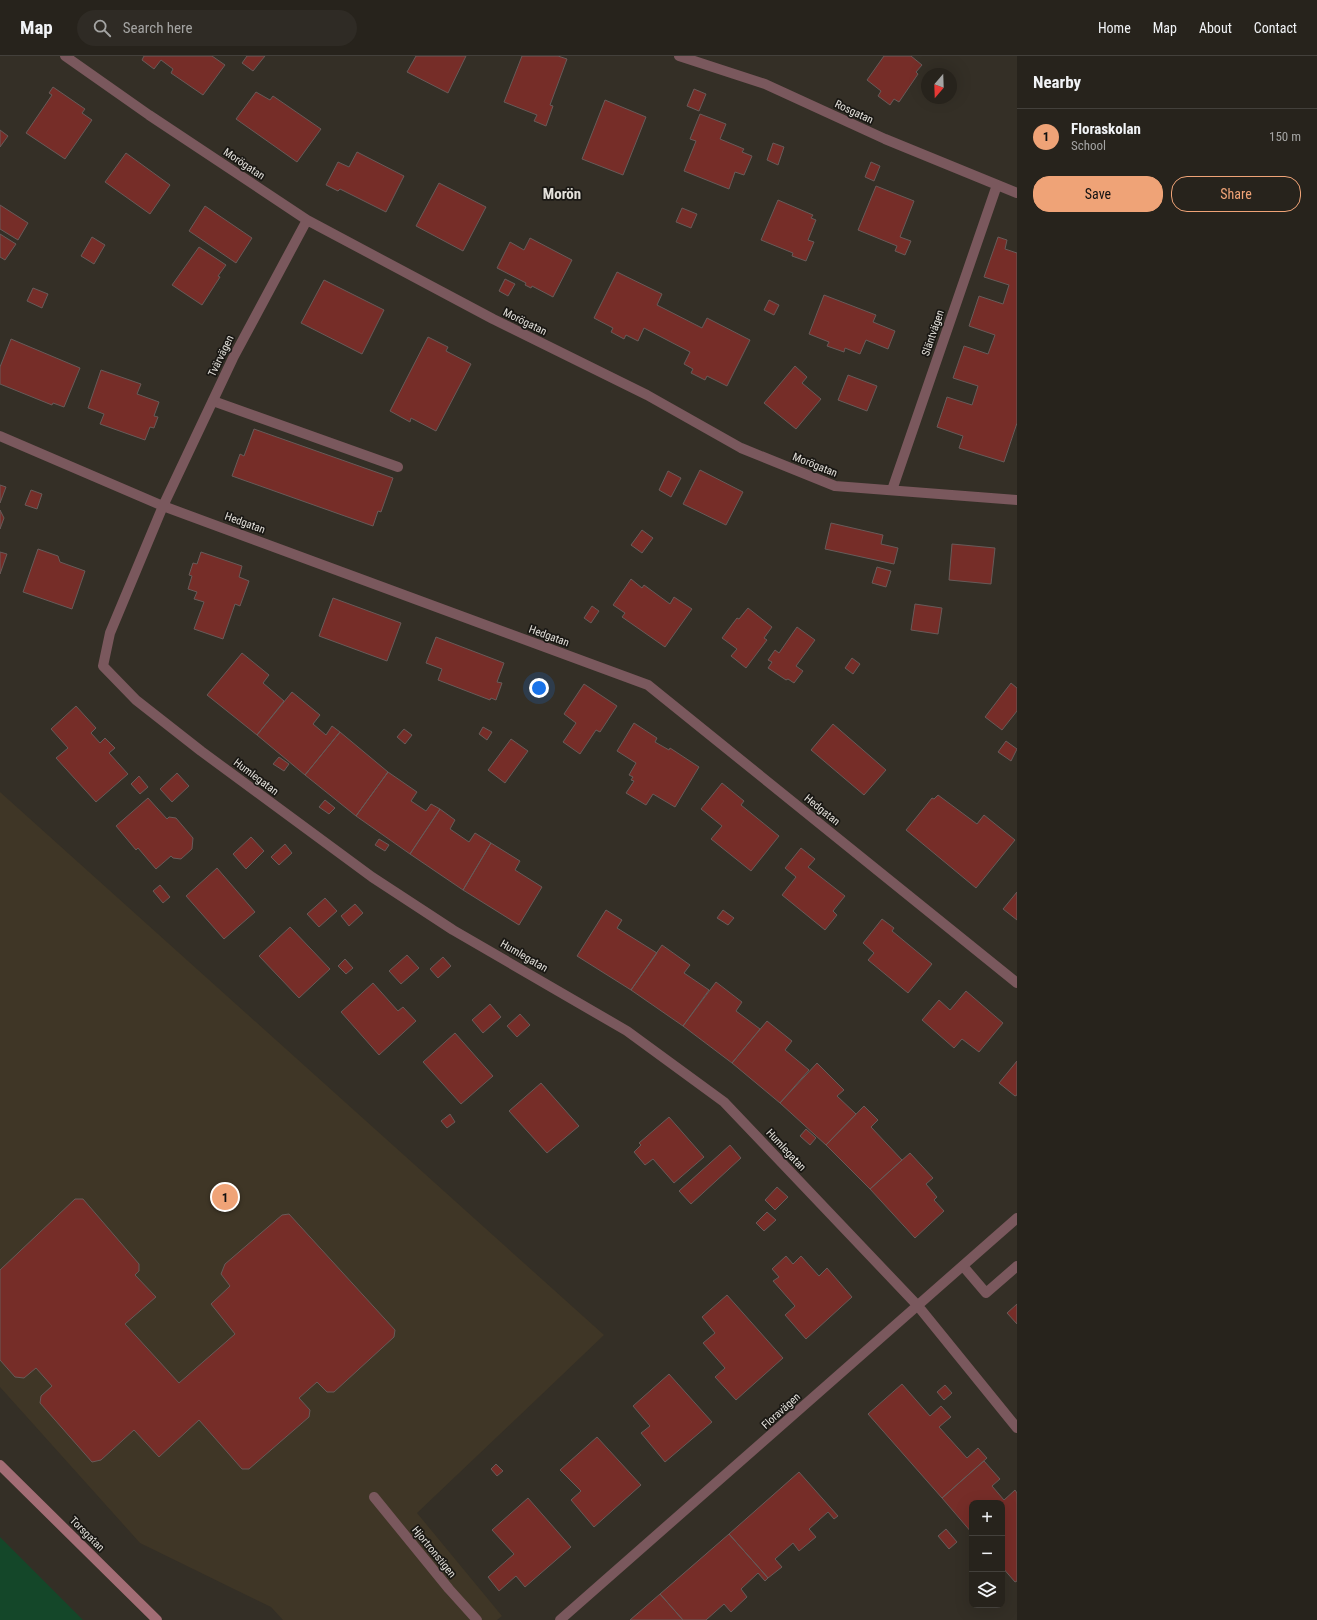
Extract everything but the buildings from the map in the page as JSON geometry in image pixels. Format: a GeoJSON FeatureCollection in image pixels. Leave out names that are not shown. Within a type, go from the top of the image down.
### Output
{"type":"FeatureCollection","features":[{"type":"Feature","properties":{"kind":"main road","name":"Torsgatan"},"geometry":{"type":"LineString","coordinates":[[0,1465],[157,1620]]}},
{"type":"Feature","properties":{"kind":"street","name":"Morögatan"},"geometry":{"type":"LineString","coordinates":[[65,56],[306,220],[493,319],[647,396],[741,448],[835,486],[1017,500]]}},
{"type":"Feature","properties":{"kind":"street","name":"Rosgatan"},"geometry":{"type":"LineString","coordinates":[[679,56],[765,84],[885,139],[1017,193]]}},
{"type":"Feature","properties":{"kind":"street","name":"Släntvägen"},"geometry":{"type":"LineString","coordinates":[[892,490],[997,185]]}},
{"type":"Feature","properties":{"kind":"street","name":"Tvärvägen"},"geometry":{"type":"LineString","coordinates":[[163,506],[233,358],[306,220]]}},
{"type":"Feature","properties":{"kind":"street"},"geometry":{"type":"LineString","coordinates":[[213,401],[398,467]]}},
{"type":"Feature","properties":{"kind":"street","name":"Hedgatan"},"geometry":{"type":"LineString","coordinates":[[0,436],[163,506],[648,685],[1017,982]]}},
{"type":"Feature","properties":{"kind":"street","name":"Humlegatan"},"geometry":{"type":"LineString","coordinates":[[163,506],[110,633],[103,666],[136,700],[200,751],[372,876],[453,930],[627,1031],[724,1102],[918,1306],[1017,1428]]}},
{"type":"Feature","properties":{"kind":"street","name":"Floravägen"},"geometry":{"type":"LineString","coordinates":[[560,1620],[1017,1218]]}},
{"type":"Feature","properties":{"kind":"street"},"geometry":{"type":"LineString","coordinates":[[962,1266],[986,1293],[1017,1266]]}},
{"type":"Feature","properties":{"kind":"street","name":"Hjortronstigen"},"geometry":{"type":"LineString","coordinates":[[374,1497],[445,1584],[477,1620]]}},
{"type":"Feature","properties":{"kind":"shaded area"},"geometry":{"type":"Polygon","coordinates":[[[0,792],[604,1335],[417,1513],[502,1616],[497,1620],[283,1620],[271,1607],[140,1543],[0,1387],[0,792]]]}},
{"type":"Feature","properties":{"kind":"green space"},"geometry":{"type":"Polygon","coordinates":[[[0,1537],[83,1620],[0,1620],[0,1537]]]}},
{"type":"Feature","properties":{"kind":"place","name":"Floraskolan"},"geometry":{"type":"Point","coordinates":[225,1197]}},
{"type":"Feature","properties":{"kind":"district","name":"Morön"},"geometry":{"type":"Point","coordinates":[562,194]}}]}
